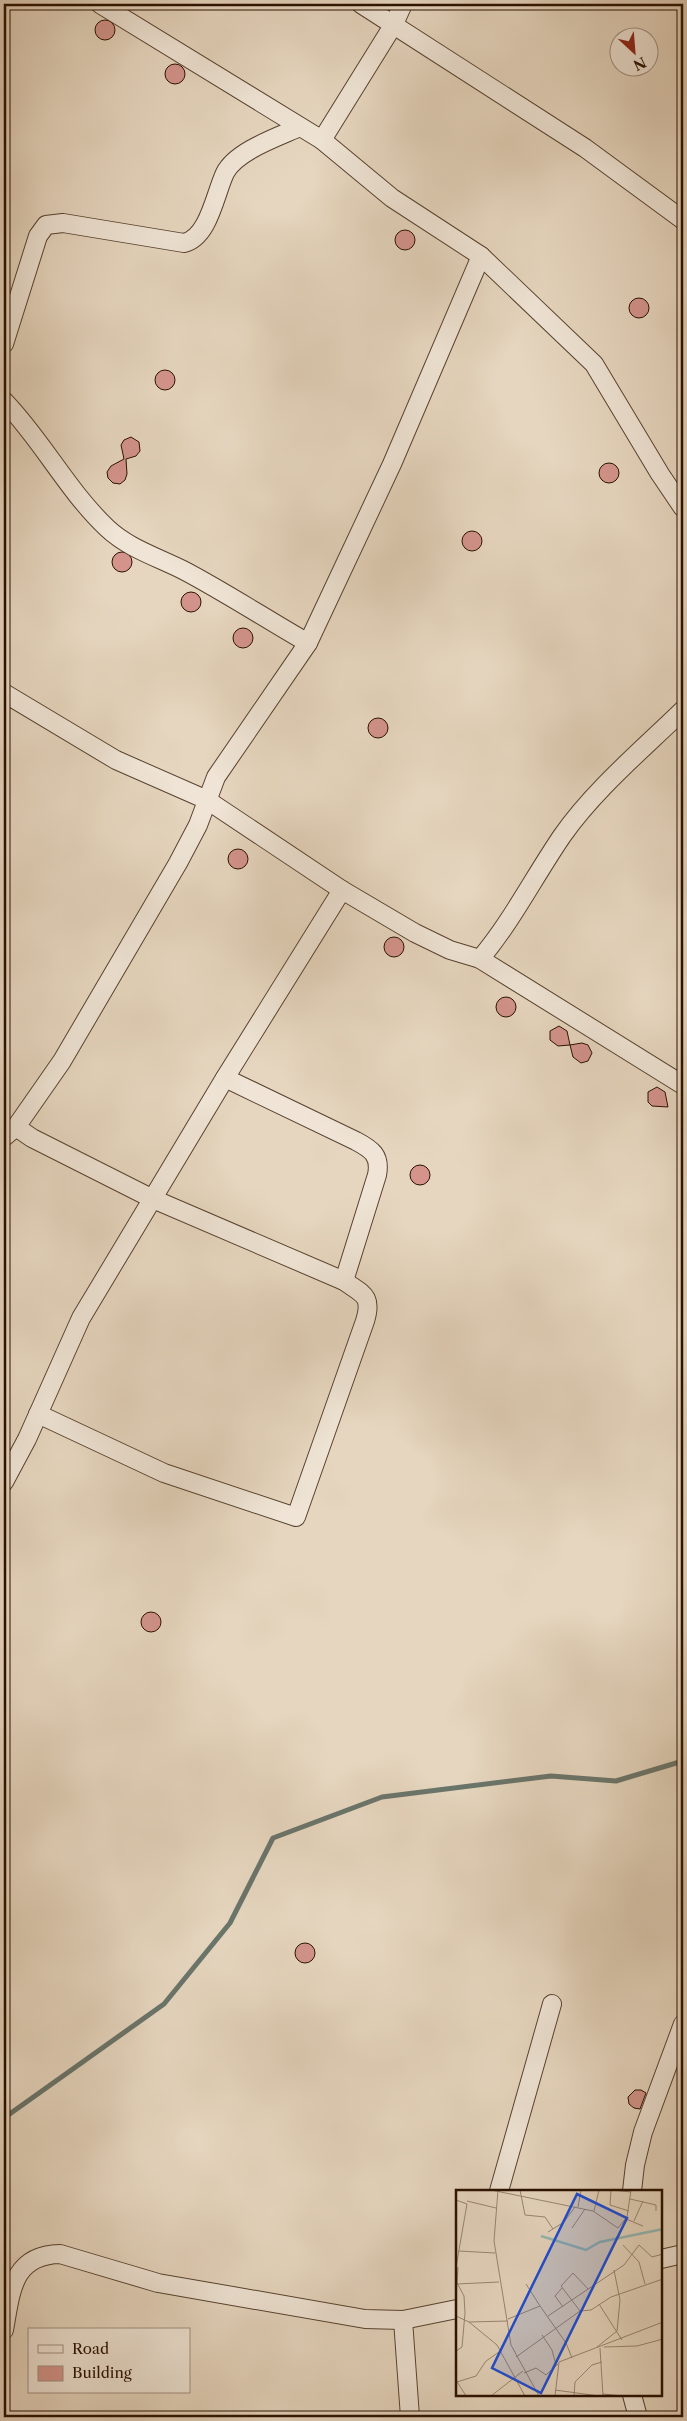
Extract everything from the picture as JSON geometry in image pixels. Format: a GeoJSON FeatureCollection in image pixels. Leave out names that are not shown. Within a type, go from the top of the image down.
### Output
{"type":"FeatureCollection","features":[{"type":"Feature","properties":{"kind":"street"},"geometry":{"type":"LineString","coordinates":[[100,4],[322,140],[392,198],[481,256],[594,364],[660,474],[683,508]]}},
{"type":"Feature","properties":{"kind":"street"},"geometry":{"type":"LineString","coordinates":[[361,4],[584,148],[683,220]]}},
{"type":"Feature","properties":{"kind":"street"},"geometry":{"type":"LineString","coordinates":[[322,140],[394,24],[403,4]]}},
{"type":"Feature","properties":{"kind":"street"},"geometry":{"type":"LineString","coordinates":[[4,344],[38,236],[46,226],[63,223],[184,243],[192,241],[202,230],[230,165],[258,146],[300,126]]}},
{"type":"Feature","properties":{"kind":"street"},"geometry":{"type":"LineString","coordinates":[[38,1414],[164,1473],[296,1517],[369,1308],[368,1300],[363,1293],[344,1282],[153,1198],[32,1138],[10,1132],[62,1061],[178,863],[198,825],[216,777],[308,643],[392,464],[481,256]]}},
{"type":"Feature","properties":{"kind":"street"},"geometry":{"type":"LineString","coordinates":[[4,401],[29,429],[78,496],[118,538],[184,571],[308,643]]}},
{"type":"Feature","properties":{"kind":"street"},"geometry":{"type":"LineString","coordinates":[[4,693],[116,760],[207,800],[342,890],[432,941],[450,950],[480,959],[683,1085]]}},
{"type":"Feature","properties":{"kind":"street"},"geometry":{"type":"LineString","coordinates":[[480,959],[501,933],[563,835],[602,790],[683,710]]}},
{"type":"Feature","properties":{"kind":"street"},"geometry":{"type":"LineString","coordinates":[[4,1482],[27,1439],[81,1318],[342,890]]}},
{"type":"Feature","properties":{"kind":"street"},"geometry":{"type":"LineString","coordinates":[[226,1078],[356,1141],[375,1154],[379,1165],[377,1174],[344,1282]]}},
{"type":"Feature","properties":{"kind":"street"},"geometry":{"type":"LineString","coordinates":[[499,2190],[552,2004]]}},
{"type":"Feature","properties":{"kind":"street"},"geometry":{"type":"LineString","coordinates":[[632,2190],[635,2165],[643,2132],[683,2024]]}},
{"type":"Feature","properties":{"kind":"street"},"geometry":{"type":"LineString","coordinates":[[4,2330],[14,2282],[23,2268],[33,2259],[44,2254],[60,2254],[158,2283],[365,2319],[404,2320],[456,2309]]}},
{"type":"Feature","properties":{"kind":"street"},"geometry":{"type":"LineString","coordinates":[[662,2259],[683,2254]]}},
{"type":"Feature","properties":{"kind":"street"},"geometry":{"type":"LineString","coordinates":[[404,2320],[410,2417]]}},
{"type":"Feature","properties":{"kind":"street"},"geometry":{"type":"LineString","coordinates":[[632,2396],[638,2417]]}},
{"type":"Feature","properties":{"kind":"building"},"geometry":{"type":"Polygon","coordinates":[[[105,20],[112,23],[115,30],[112,37],[105,40],[98,37],[95,30],[98,23],[105,20]]]}},
{"type":"Feature","properties":{"kind":"building"},"geometry":{"type":"Polygon","coordinates":[[[175,64],[182,67],[185,74],[182,81],[175,84],[168,81],[165,74],[168,67],[175,64]]]}},
{"type":"Feature","properties":{"kind":"building"},"geometry":{"type":"Polygon","coordinates":[[[405,230],[412,233],[415,240],[412,247],[405,250],[398,247],[395,240],[398,233],[405,230]]]}},
{"type":"Feature","properties":{"kind":"building"},"geometry":{"type":"Polygon","coordinates":[[[639,298],[646,301],[649,308],[646,315],[639,318],[632,315],[629,308],[632,301],[639,298]]]}},
{"type":"Feature","properties":{"kind":"building"},"geometry":{"type":"Polygon","coordinates":[[[165,370],[172,373],[175,380],[172,387],[165,390],[158,387],[155,380],[158,373],[165,370]]]}},
{"type":"Feature","properties":{"kind":"building"},"geometry":{"type":"Polygon","coordinates":[[[131,437],[139,442],[140,451],[136,456],[126,459],[127,474],[125,480],[120,484],[113,483],[108,478],[107,472],[111,466],[124,459],[121,445],[124,440],[131,437]]]}},
{"type":"Feature","properties":{"kind":"building"},"geometry":{"type":"Polygon","coordinates":[[[609,463],[616,466],[619,473],[616,480],[609,483],[602,480],[599,473],[602,466],[609,463]]]}},
{"type":"Feature","properties":{"kind":"building"},"geometry":{"type":"Polygon","coordinates":[[[472,531],[479,534],[482,541],[479,548],[472,551],[465,548],[462,541],[465,534],[472,531]]]}},
{"type":"Feature","properties":{"kind":"building"},"geometry":{"type":"Polygon","coordinates":[[[122,552],[129,555],[132,562],[129,569],[122,572],[115,569],[112,562],[115,555],[122,552]]]}},
{"type":"Feature","properties":{"kind":"building"},"geometry":{"type":"Polygon","coordinates":[[[191,592],[198,595],[201,602],[198,609],[191,612],[184,609],[181,602],[184,595],[191,592]]]}},
{"type":"Feature","properties":{"kind":"building"},"geometry":{"type":"Polygon","coordinates":[[[243,628],[250,631],[253,638],[250,645],[243,648],[236,645],[233,638],[236,631],[243,628]]]}},
{"type":"Feature","properties":{"kind":"building"},"geometry":{"type":"Polygon","coordinates":[[[378,718],[385,721],[388,728],[385,735],[378,738],[371,735],[368,728],[371,721],[378,718]]]}},
{"type":"Feature","properties":{"kind":"building"},"geometry":{"type":"Polygon","coordinates":[[[238,849],[245,852],[248,859],[245,866],[238,869],[231,866],[228,859],[231,852],[238,849]]]}},
{"type":"Feature","properties":{"kind":"building"},"geometry":{"type":"Polygon","coordinates":[[[394,937],[401,940],[404,947],[401,954],[394,957],[387,954],[384,947],[387,940],[394,937]]]}},
{"type":"Feature","properties":{"kind":"building"},"geometry":{"type":"Polygon","coordinates":[[[506,997],[513,1000],[516,1007],[513,1014],[506,1017],[499,1014],[496,1007],[499,1000],[506,997]]]}},
{"type":"Feature","properties":{"kind":"building"},"geometry":{"type":"Polygon","coordinates":[[[559,1026],[567,1031],[570,1045],[558,1046],[550,1040],[550,1031],[559,1026]]]}},
{"type":"Feature","properties":{"kind":"building"},"geometry":{"type":"Polygon","coordinates":[[[582,1043],[588,1045],[592,1053],[588,1061],[581,1063],[573,1057],[570,1045],[582,1043]]]}},
{"type":"Feature","properties":{"kind":"building"},"geometry":{"type":"Polygon","coordinates":[[[657,1087],[665,1092],[668,1107],[652,1106],[648,1102],[648,1092],[657,1087]]]}},
{"type":"Feature","properties":{"kind":"building"},"geometry":{"type":"Polygon","coordinates":[[[420,1165],[427,1168],[430,1175],[427,1182],[420,1185],[413,1182],[410,1175],[413,1168],[420,1165]]]}},
{"type":"Feature","properties":{"kind":"building"},"geometry":{"type":"Polygon","coordinates":[[[151,1612],[158,1615],[161,1622],[158,1629],[151,1632],[144,1629],[141,1622],[144,1615],[151,1612]]]}},
{"type":"Feature","properties":{"kind":"building"},"geometry":{"type":"Polygon","coordinates":[[[305,1943],[312,1946],[315,1953],[312,1960],[305,1963],[298,1960],[295,1953],[298,1946],[305,1943]]]}},
{"type":"Feature","properties":{"kind":"building"},"geometry":{"type":"Polygon","coordinates":[[[635,2090],[641,2090],[646,2093],[640,2109],[634,2108],[629,2104],[628,2097],[635,2090]]]}},
{"type":"Feature","properties":{"kind":"waterway"},"geometry":{"type":"LineString","coordinates":[[4,2118],[164,2004],[230,1923],[273,1838],[382,1797],[551,1776],[616,1781],[683,1761]]}}]}
